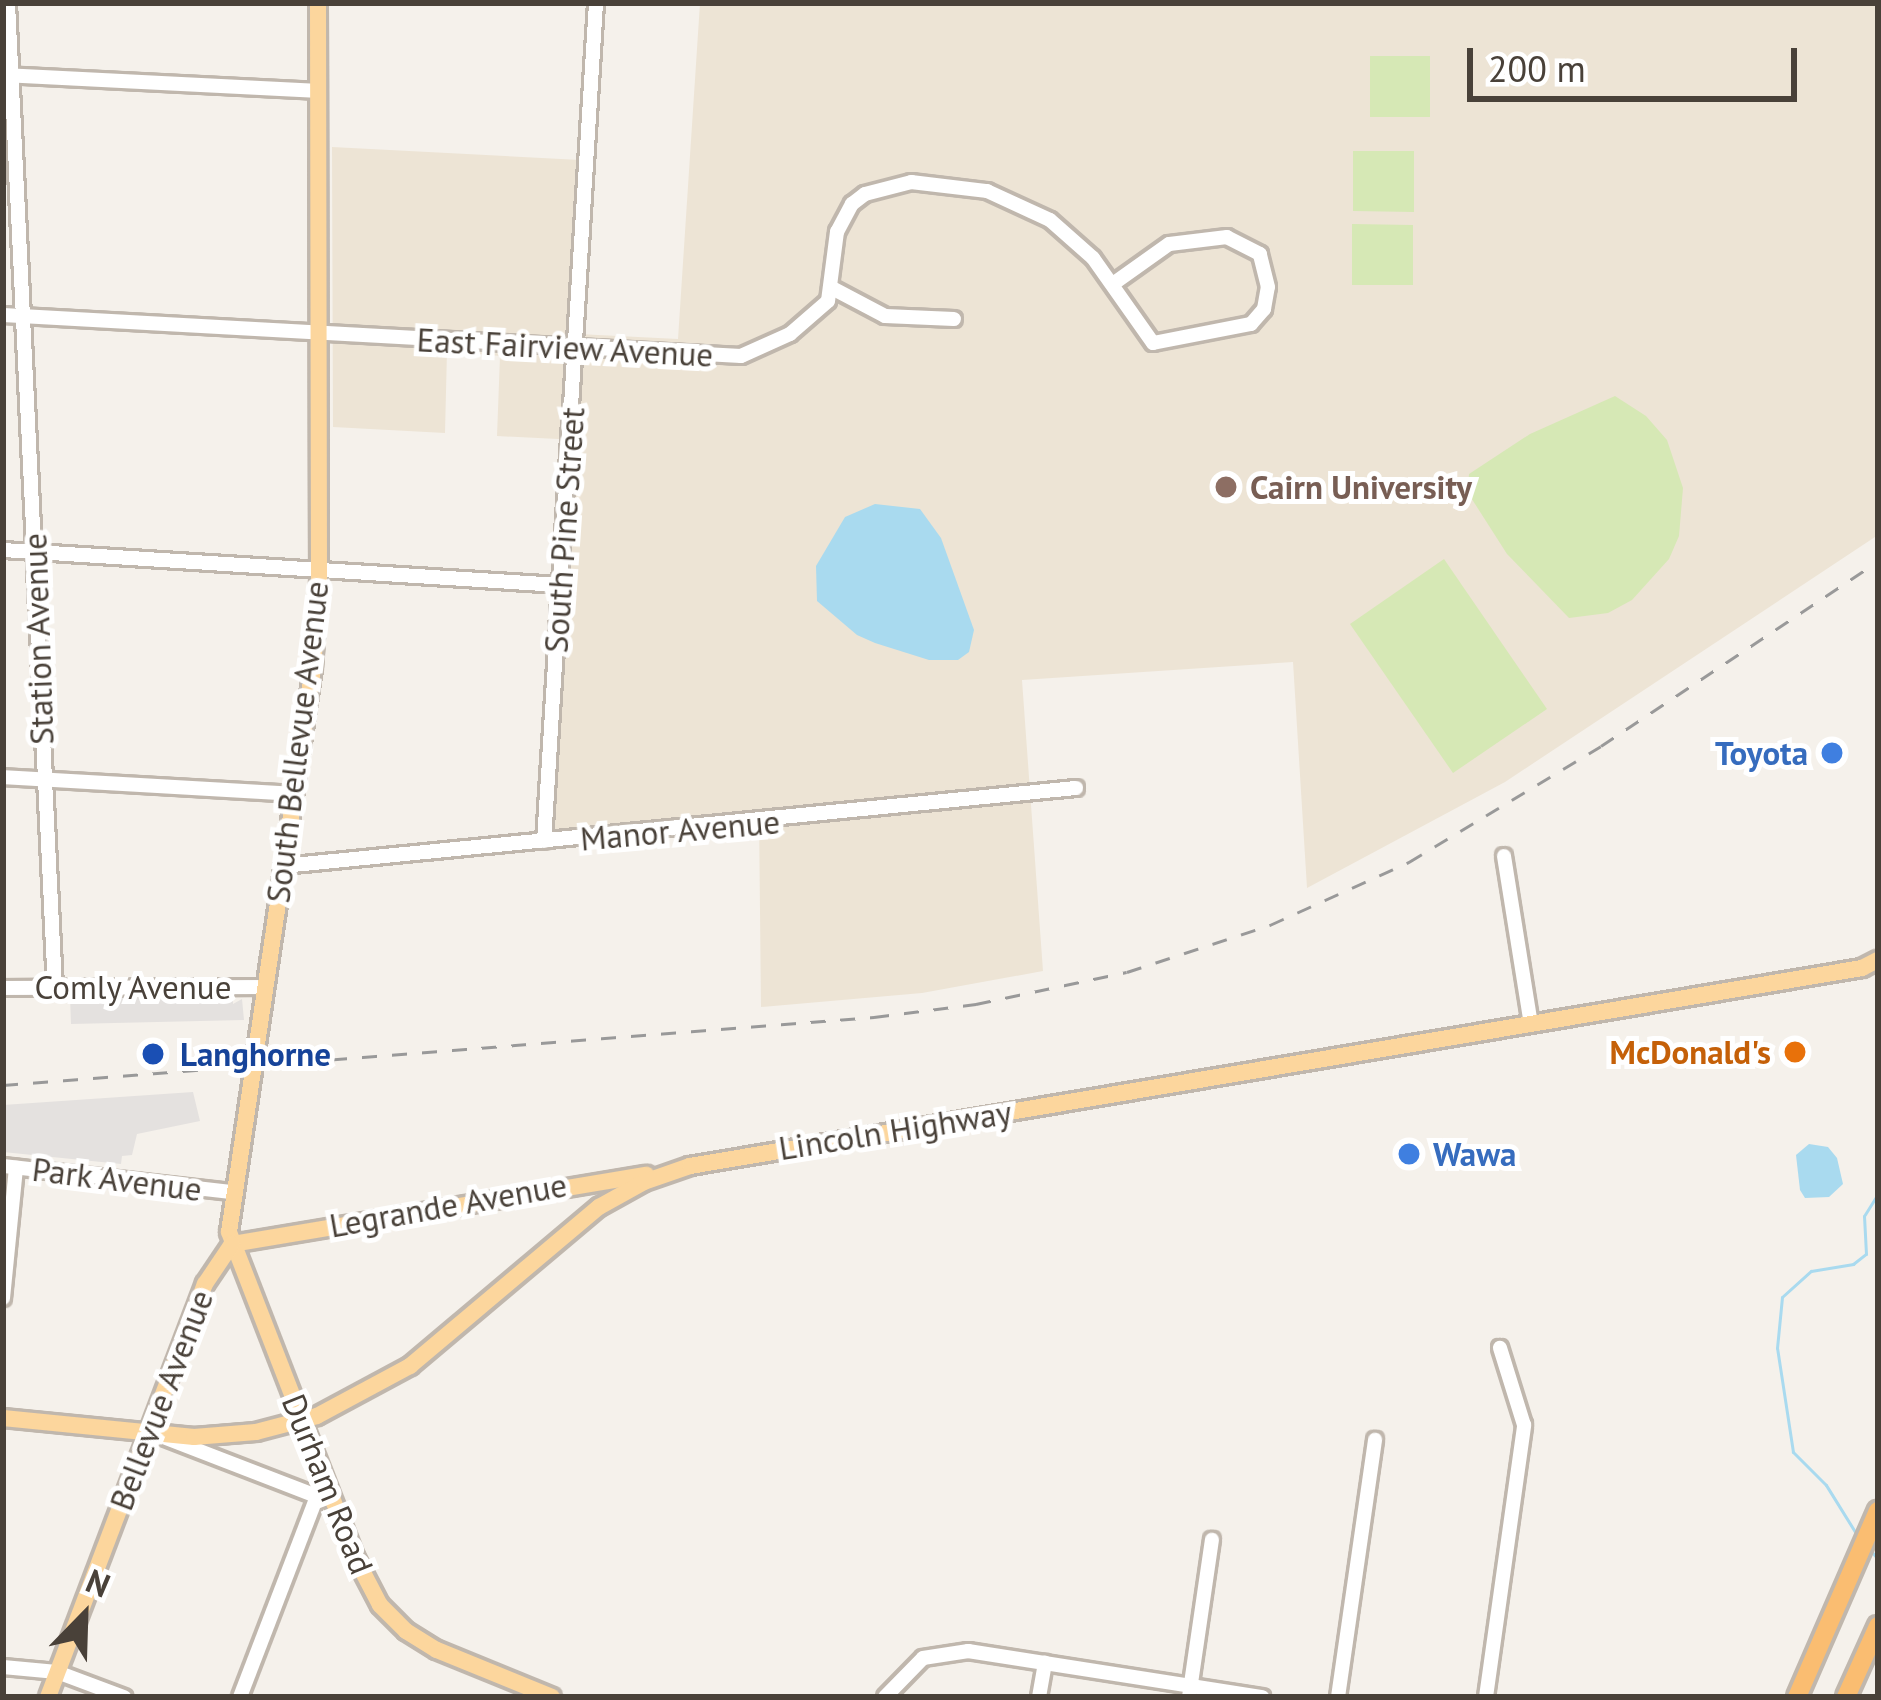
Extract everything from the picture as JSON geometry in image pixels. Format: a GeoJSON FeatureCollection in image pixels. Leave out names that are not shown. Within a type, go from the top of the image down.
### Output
{"type":"FeatureCollection","features":[{"type":"Feature","properties":{"kind":"highway"},"geometry":{"type":"LineString","coordinates":[[1798,1697],[1876,1516]]}},
{"type":"Feature","properties":{"kind":"highway"},"geometry":{"type":"LineString","coordinates":[[1846,1697],[1876,1630]]}},
{"type":"Feature","properties":{"kind":"main road","name":"South Bellevue Avenue"},"geometry":{"type":"LineString","coordinates":[[232,1244],[231,1192],[313,668],[320,568],[318,9]]}},
{"type":"Feature","properties":{"kind":"main road","name":"Lincoln Highway"},"geometry":{"type":"LineString","coordinates":[[3,1418],[154,1435],[235,1436],[302,1421],[390,1380],[577,1222],[665,1173],[738,1156],[1872,966]]}},
{"type":"Feature","properties":{"kind":"main road","name":"Legrande Avenue"},"geometry":{"type":"LineString","coordinates":[[232,1244],[585,1181],[665,1173]]}},
{"type":"Feature","properties":{"kind":"main road","name":"Durham Road"},"geometry":{"type":"LineString","coordinates":[[232,1244],[324,1478],[325,1500],[370,1590],[406,1631],[468,1664],[552,1697]]}},
{"type":"Feature","properties":{"kind":"main road","name":"Bellevue Avenue"},"geometry":{"type":"LineString","coordinates":[[48,1697],[154,1435],[205,1283],[232,1244]]}},
{"type":"Feature","properties":{"kind":"street","name":"Station Avenue"},"geometry":{"type":"LineString","coordinates":[[8,3],[7,75],[55,988]]}},
{"type":"Feature","properties":{"kind":"street","name":"South Pine Street"},"geometry":{"type":"LineString","coordinates":[[544,841],[596,3]]}},
{"type":"Feature","properties":{"kind":"street"},"geometry":{"type":"LineString","coordinates":[[7,75],[318,91]]}},
{"type":"Feature","properties":{"kind":"street"},"geometry":{"type":"LineString","coordinates":[[955,319],[885,316],[832,289],[837,232],[852,204],[876,189],[910,182],[951,184],[1016,202],[1067,233],[1113,284],[1148,341],[1239,331],[1266,304],[1268,277],[1261,254],[1240,240],[1187,239],[1146,257],[1113,284]]}},
{"type":"Feature","properties":{"kind":"street","name":"East Fairview Avenue"},"geometry":{"type":"LineString","coordinates":[[3,315],[741,356],[804,325],[828,301],[832,289]]}},
{"type":"Feature","properties":{"kind":"street"},"geometry":{"type":"LineString","coordinates":[[3,550],[560,586]]}},
{"type":"Feature","properties":{"kind":"street"},"geometry":{"type":"LineString","coordinates":[[3,777],[43,775],[294,794]]}},
{"type":"Feature","properties":{"kind":"street","name":"Manor Avenue"},"geometry":{"type":"LineString","coordinates":[[283,866],[1076,788]]}},
{"type":"Feature","properties":{"kind":"street"},"geometry":{"type":"LineString","coordinates":[[1504,856],[1532,1024]]}},
{"type":"Feature","properties":{"kind":"street","name":"Comly Avenue"},"geometry":{"type":"LineString","coordinates":[[3,988],[264,987]]}},
{"type":"Feature","properties":{"kind":"street"},"geometry":{"type":"LineString","coordinates":[[3,1298],[10,1167]]}},
{"type":"Feature","properties":{"kind":"street","name":"Park Avenue"},"geometry":{"type":"LineString","coordinates":[[10,1167],[231,1192]]}},
{"type":"Feature","properties":{"kind":"street"},"geometry":{"type":"LineString","coordinates":[[1486,1697],[1524,1424],[1500,1348]]}},
{"type":"Feature","properties":{"kind":"street"},"geometry":{"type":"LineString","coordinates":[[154,1435],[325,1500],[240,1697]]}},
{"type":"Feature","properties":{"kind":"street"},"geometry":{"type":"LineString","coordinates":[[1338,1697],[1375,1440]]}},
{"type":"Feature","properties":{"kind":"street"},"geometry":{"type":"LineString","coordinates":[[1190,1691],[1212,1540]]}},
{"type":"Feature","properties":{"kind":"street"},"geometry":{"type":"LineString","coordinates":[[885,1697],[914,1663],[932,1654],[968,1651],[1190,1691],[1262,1697]]}},
{"type":"Feature","properties":{"kind":"street"},"geometry":{"type":"LineString","coordinates":[[1039,1697],[1045,1663]]}},
{"type":"Feature","properties":{"kind":"street"},"geometry":{"type":"LineString","coordinates":[[3,1667],[58,1672],[124,1697]]}},
{"type":"Feature","properties":{"kind":"shaded area","name":"Cairn University"},"geometry":{"type":"Polygon","coordinates":[[[700,3],[1878,3],[1878,535],[1505,782],[1307,888],[1293,662],[1022,680],[1043,971],[922,993],[761,1007],[759,816],[550,831],[578,440],[497,436],[500,356],[447,351],[445,433],[333,427],[332,147],[580,160],[578,334],[678,339],[700,3]]]}},
{"type":"Feature","properties":{"kind":"shaded area"},"geometry":{"type":"Polygon","coordinates":[[[70,996],[233,997],[233,1004],[242,999],[244,1020],[71,1024],[70,996]]]}},
{"type":"Feature","properties":{"kind":"shaded area"},"geometry":{"type":"Polygon","coordinates":[[[193,1092],[200,1121],[137,1134],[132,1155],[122,1156],[121,1164],[3,1152],[3,1105],[193,1092]]]}},
{"type":"Feature","properties":{"kind":"green space"},"geometry":{"type":"Polygon","coordinates":[[[1370,56],[1430,56],[1430,117],[1370,117],[1370,56]]]}},
{"type":"Feature","properties":{"kind":"green space"},"geometry":{"type":"Polygon","coordinates":[[[1353,151],[1414,151],[1414,212],[1353,211],[1353,151]]]}},
{"type":"Feature","properties":{"kind":"green space"},"geometry":{"type":"Polygon","coordinates":[[[1352,224],[1413,225],[1413,285],[1352,285],[1352,224]]]}},
{"type":"Feature","properties":{"kind":"green space"},"geometry":{"type":"Polygon","coordinates":[[[1615,396],[1646,416],[1667,440],[1683,488],[1679,536],[1669,559],[1632,600],[1608,613],[1569,618],[1507,554],[1468,493],[1469,474],[1530,434],[1615,396]]]}},
{"type":"Feature","properties":{"kind":"green space"},"geometry":{"type":"Polygon","coordinates":[[[1444,559],[1547,709],[1453,773],[1350,624],[1444,559]]]}},
{"type":"Feature","properties":{"kind":"water"},"geometry":{"type":"Polygon","coordinates":[[[875,504],[920,509],[941,538],[974,630],[969,652],[958,660],[929,660],[875,643],[857,635],[817,601],[816,566],[845,517],[875,504]]]}},
{"type":"Feature","properties":{"kind":"water"},"geometry":{"type":"Polygon","coordinates":[[[1809,1144],[1828,1147],[1837,1158],[1843,1184],[1829,1197],[1805,1198],[1800,1190],[1796,1155],[1809,1144]]]}},
{"type":"Feature","properties":{"kind":"waterway"},"geometry":{"type":"LineString","coordinates":[[1857,1535],[1826,1485],[1793,1452],[1777,1348],[1782,1297],[1811,1271],[1853,1264],[1866,1254],[1864,1216],[1878,1194]]}},
{"type":"Feature","properties":{"kind":"waterway"},"geometry":{"type":"LineString","coordinates":[[1871,1551],[1878,1559]]}},
{"type":"Feature","properties":{"kind":"railway"},"geometry":{"type":"LineString","coordinates":[[3,1085],[874,1017],[976,1004],[1127,972],[1270,925],[1409,862],[1601,746],[1878,561]]}},
{"type":"Feature","properties":{"kind":"place","name":"Cairn University"},"geometry":{"type":"Point","coordinates":[1226,487]}},
{"type":"Feature","properties":{"kind":"place","name":"Toyota"},"geometry":{"type":"Point","coordinates":[1832,753]}},
{"type":"Feature","properties":{"kind":"place","name":"McDonald's"},"geometry":{"type":"Point","coordinates":[1795,1052]}},
{"type":"Feature","properties":{"kind":"place","name":"Langhorne"},"geometry":{"type":"Point","coordinates":[153,1054]}},
{"type":"Feature","properties":{"kind":"place","name":"Wawa"},"geometry":{"type":"Point","coordinates":[1409,1154]}}]}
